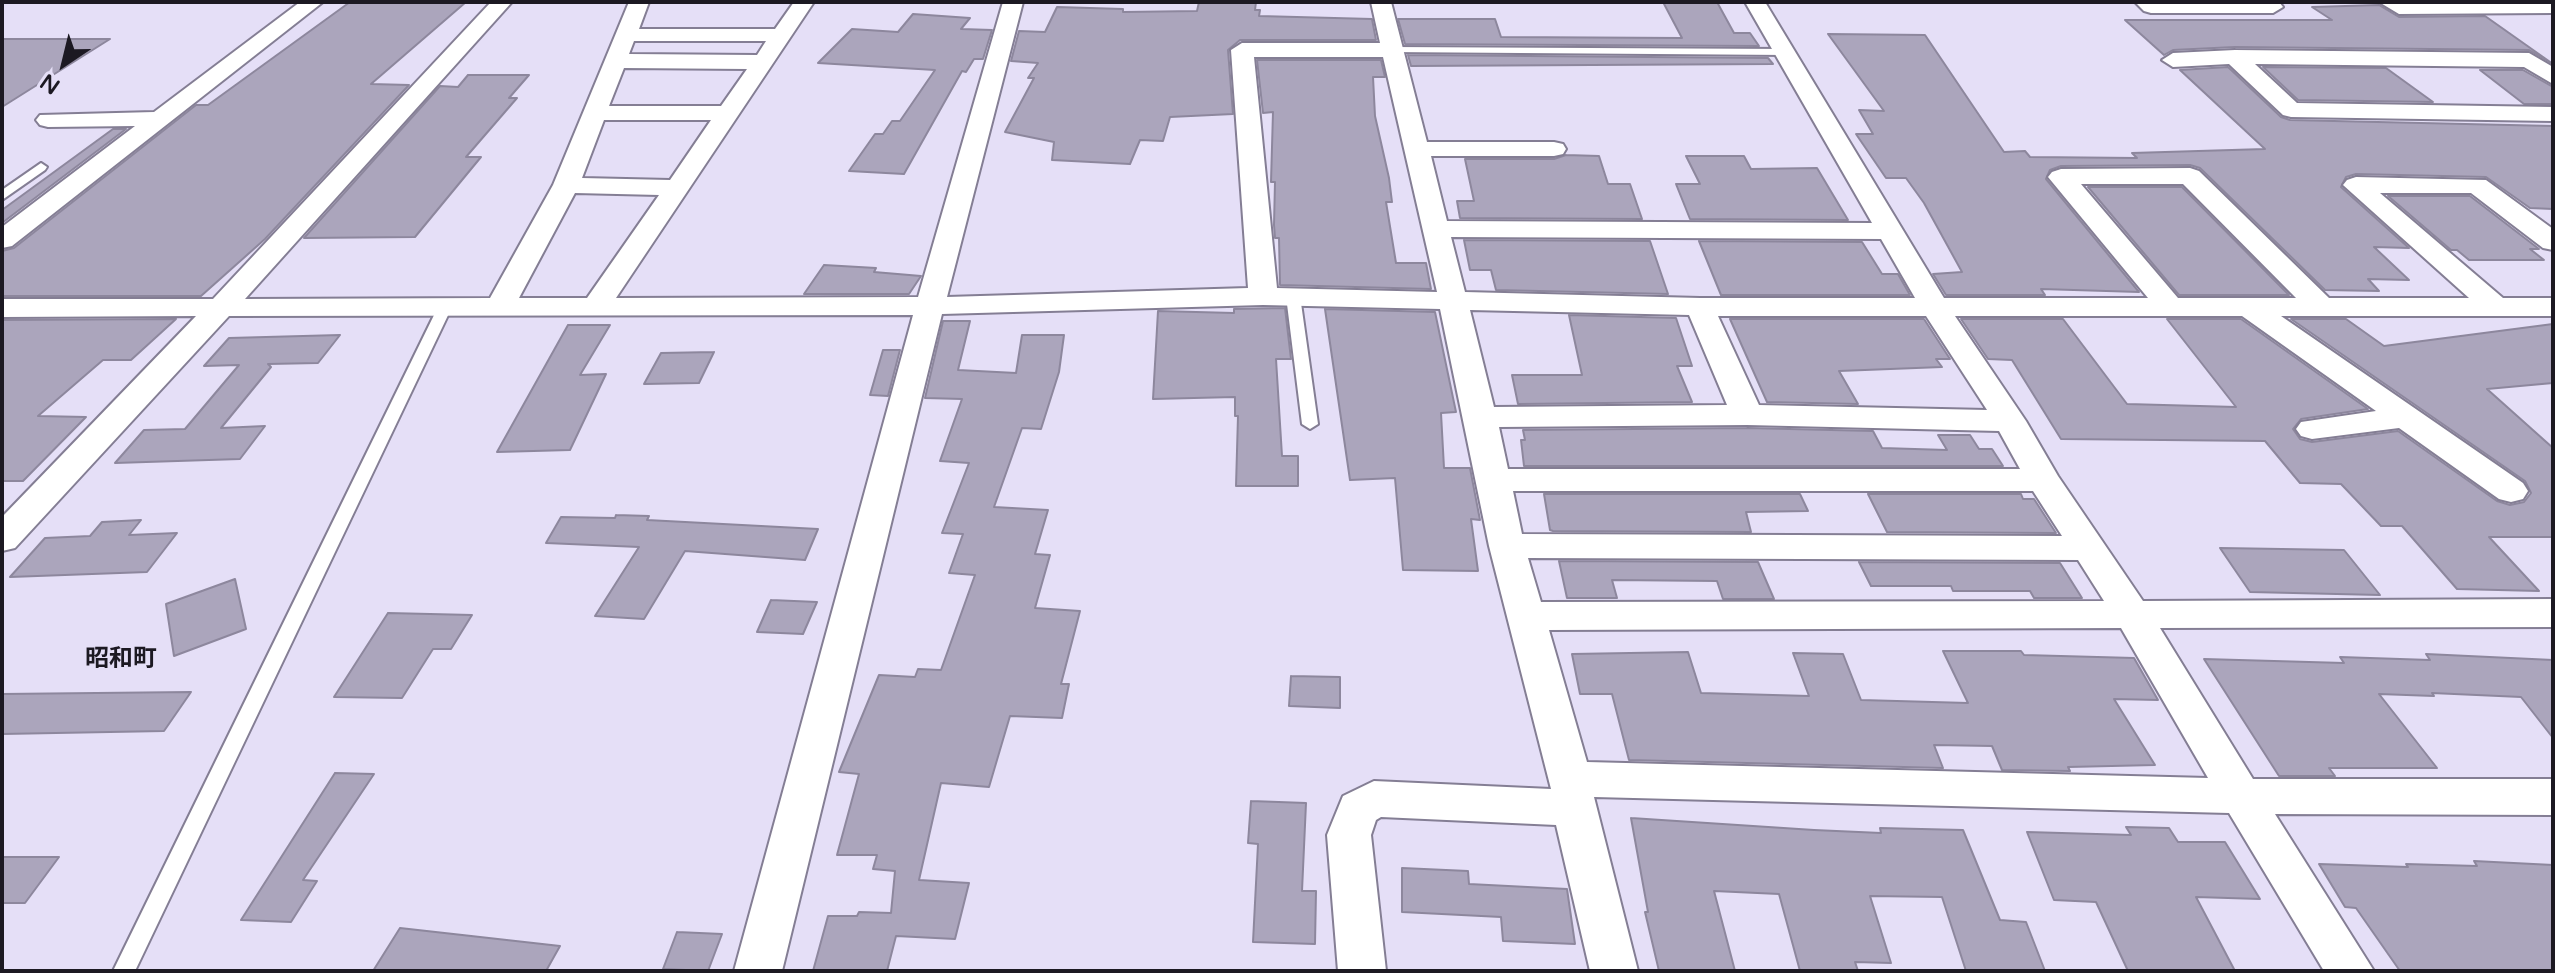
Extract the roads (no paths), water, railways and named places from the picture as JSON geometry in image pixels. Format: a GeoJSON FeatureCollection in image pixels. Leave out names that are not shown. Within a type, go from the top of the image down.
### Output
{"type":"FeatureCollection","features":[{"type":"Feature","properties":{"kind":"street"},"geometry":{"type":"LineString","coordinates":[[2,240],[313,2]]}},
{"type":"Feature","properties":{"kind":"street"},"geometry":{"type":"LineString","coordinates":[[2,539],[219,310],[502,2]]}},
{"type":"Feature","properties":{"kind":"street"},"geometry":{"type":"LineString","coordinates":[[499,308],[566,185],[639,2]]}},
{"type":"Feature","properties":{"kind":"street"},"geometry":{"type":"LineString","coordinates":[[595,308],[804,2]]}},
{"type":"Feature","properties":{"kind":"street"},"geometry":{"type":"LineString","coordinates":[[758,971],[930,306],[1013,2]]}},
{"type":"Feature","properties":{"kind":"street"},"geometry":{"type":"LineString","coordinates":[[1381,2],[1481,417],[1507,546],[1572,793],[1614,971]]}},
{"type":"Feature","properties":{"kind":"street"},"geometry":{"type":"LineString","coordinates":[[1755,2],[1935,307],[2010,421],[2043,480],[2131,612],[2350,971]]}},
{"type":"Feature","properties":{"kind":"street"},"geometry":{"type":"LineString","coordinates":[[2145,2],[2151,7],[2273,7],[2266,2]]}},
{"type":"Feature","properties":{"kind":"street"},"geometry":{"type":"LineString","coordinates":[[2389,2],[2399,8],[2546,7]]}},
{"type":"Feature","properties":{"kind":"street"},"geometry":{"type":"LineString","coordinates":[[626,35],[782,35]]}},
{"type":"Feature","properties":{"kind":"street"},"geometry":{"type":"LineString","coordinates":[[1263,296],[1242,50],[1392,50]]}},
{"type":"Feature","properties":{"kind":"street"},"geometry":{"type":"LineString","coordinates":[[2173,60],[2235,57],[2529,60],[2553,77]]}},
{"type":"Feature","properties":{"kind":"street"},"geometry":{"type":"LineString","coordinates":[[2235,57],[2291,110],[2553,114]]}},
{"type":"Feature","properties":{"kind":"street"},"geometry":{"type":"LineString","coordinates":[[615,61],[763,62]]}},
{"type":"Feature","properties":{"kind":"street"},"geometry":{"type":"LineString","coordinates":[[595,113],[729,113]]}},
{"type":"Feature","properties":{"kind":"street"},"geometry":{"type":"LineString","coordinates":[[48,120],[157,119]]}},
{"type":"Feature","properties":{"kind":"street"},"geometry":{"type":"LineString","coordinates":[[1418,149],[1554,149]]}},
{"type":"Feature","properties":{"kind":"street"},"geometry":{"type":"LineString","coordinates":[[2170,307],[2061,177],[2190,176],[2321,307]]}},
{"type":"Feature","properties":{"kind":"street"},"geometry":{"type":"LineString","coordinates":[[566,185],[678,188]]}},
{"type":"Feature","properties":{"kind":"street"},"geometry":{"type":"LineString","coordinates":[[2496,307],[2356,185],[2477,185],[2553,242]]}},
{"type":"Feature","properties":{"kind":"street"},"geometry":{"type":"LineString","coordinates":[[1437,229],[1890,231]]}},
{"type":"Feature","properties":{"kind":"street"},"geometry":{"type":"LineString","coordinates":[[2,308],[219,310],[930,306],[1263,296],[1700,307],[2553,307]]}},
{"type":"Feature","properties":{"kind":"street"},"geometry":{"type":"LineString","coordinates":[[1700,307],[1747,415]]}},
{"type":"Feature","properties":{"kind":"street"},"geometry":{"type":"LineString","coordinates":[[2249,307],[2511,491]]}},
{"type":"Feature","properties":{"kind":"street"},"geometry":{"type":"LineString","coordinates":[[1481,417],[1747,415],[2010,421]]}},
{"type":"Feature","properties":{"kind":"street"},"geometry":{"type":"LineString","coordinates":[[2312,429],[2405,417]]}},
{"type":"Feature","properties":{"kind":"street"},"geometry":{"type":"LineString","coordinates":[[1494,480],[2043,480]]}},
{"type":"Feature","properties":{"kind":"street"},"geometry":{"type":"LineString","coordinates":[[1507,546],[2090,548]]}},
{"type":"Feature","properties":{"kind":"street"},"geometry":{"type":"LineString","coordinates":[[1527,616],[2553,613]]}},
{"type":"Feature","properties":{"kind":"street"},"geometry":{"type":"LineString","coordinates":[[1362,971],[1349,835],[1358,809],[1374,799],[1572,793],[2553,797]]}},
{"type":"Feature","properties":{"kind":"lane"},"geometry":{"type":"LineString","coordinates":[[1392,50],[1787,52]]}},
{"type":"Feature","properties":{"kind":"lane"},"geometry":{"type":"LineString","coordinates":[[2,196],[41,167]]}},
{"type":"Feature","properties":{"kind":"lane"},"geometry":{"type":"LineString","coordinates":[[1293,296],[1310,424]]}},
{"type":"Feature","properties":{"kind":"lane"},"geometry":{"type":"LineString","coordinates":[[124,971],[444,309]]}},
{"type":"Feature","properties":{"kind":"district","name":"昭和町"},"geometry":{"type":"Point","coordinates":[121,660]}}]}
